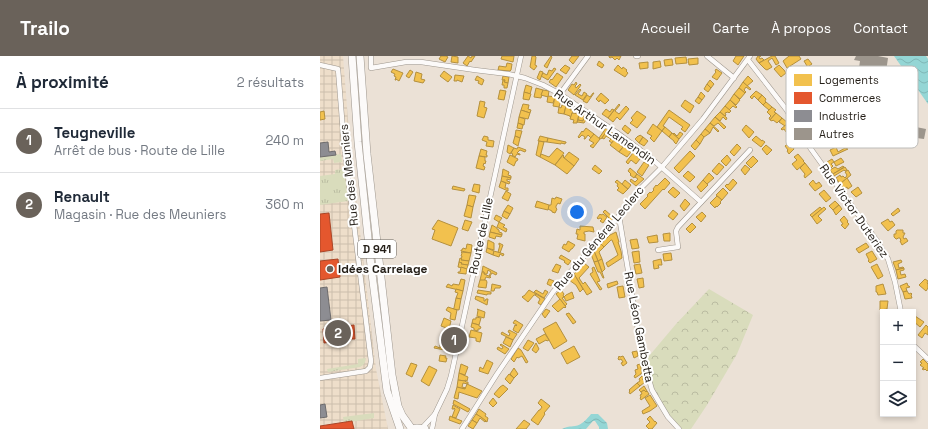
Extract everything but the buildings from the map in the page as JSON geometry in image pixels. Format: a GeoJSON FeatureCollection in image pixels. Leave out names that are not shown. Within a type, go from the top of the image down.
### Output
{"type":"FeatureCollection","features":[{"type":"Feature","properties":{"kind":"main road","name":"D 941"},"geometry":{"type":"LineString","coordinates":[[352,56],[359,150],[370,259],[387,391],[400,429]]}},
{"type":"Feature","properties":{"kind":"main road","name":"D 941"},"geometry":{"type":"LineString","coordinates":[[360,56],[367,154],[392,375],[398,406],[411,429]]}},
{"type":"Feature","properties":{"kind":"main road"},"geometry":{"type":"LineString","coordinates":[[411,429],[423,429]]}},
{"type":"Feature","properties":{"kind":"street","name":"Rue Arthur Lamendin"},"geometry":{"type":"LineString","coordinates":[[370,56],[371,68],[406,62],[421,62],[516,76],[543,85],[560,94],[616,132],[662,167],[701,202]]}},
{"type":"Feature","properties":{"kind":"street","name":"Route de Lille"},"geometry":{"type":"LineString","coordinates":[[432,429],[435,414],[451,376],[521,56]]}},
{"type":"Feature","properties":{"kind":"street"},"geometry":{"type":"LineString","coordinates":[[560,94],[588,56]]}},
{"type":"Feature","properties":{"kind":"street"},"geometry":{"type":"LineString","coordinates":[[707,56],[734,78]]}},
{"type":"Feature","properties":{"kind":"street","name":"Rue du Général Leclerc"},"geometry":{"type":"LineString","coordinates":[[462,429],[497,374],[553,292],[619,216],[634,195],[662,167],[703,120],[749,58]]}},
{"type":"Feature","properties":{"kind":"street","name":"Rue Victor Duteriez"},"geometry":{"type":"LineString","coordinates":[[749,58],[786,109]]}},
{"type":"Feature","properties":{"kind":"street","name":"Rue des Meuniers"},"geometry":{"type":"LineString","coordinates":[[320,65],[338,69],[344,144],[371,362],[370,367],[366,371],[320,378]]}},
{"type":"Feature","properties":{"kind":"street","name":"Rue Victor Duteriez"},"geometry":{"type":"LineString","coordinates":[[810,148],[877,241],[888,259],[895,282],[900,309]]}},
{"type":"Feature","properties":{"kind":"street"},"geometry":{"type":"LineString","coordinates":[[658,250],[678,247],[676,228],[750,150]]}},
{"type":"Feature","properties":{"kind":"street","name":"Rue Léon Gambetta"},"geometry":{"type":"LineString","coordinates":[[619,216],[644,362],[652,390],[668,417],[679,429]]}},
{"type":"Feature","properties":{"kind":"street"},"geometry":{"type":"LineString","coordinates":[[916,347],[927,356]]}},
{"type":"Feature","properties":{"kind":"street","name":"Route de Lille"},"geometry":{"type":"LineString","coordinates":[[423,429],[435,414]]}},
{"type":"Feature","properties":{"kind":"shaded area"},"geometry":{"type":"Polygon","coordinates":[[[320,56],[343,56],[350,145],[376,369],[388,429],[320,429],[320,56]]]}},
{"type":"Feature","properties":{"kind":"green space"},"geometry":{"type":"Polygon","coordinates":[[[341,154],[342,162],[334,163],[333,159],[320,161],[320,157],[341,154]]]}},
{"type":"Feature","properties":{"kind":"green space"},"geometry":{"type":"Polygon","coordinates":[[[344,169],[348,201],[320,205],[320,176],[335,174],[335,170],[344,169]]]}},
{"type":"Feature","properties":{"kind":"green space"},"geometry":{"type":"Polygon","coordinates":[[[709,289],[753,315],[737,354],[707,405],[691,429],[679,429],[652,390],[644,362],[676,324],[709,289]]]}},
{"type":"Feature","properties":{"kind":"green space"},"geometry":{"type":"Polygon","coordinates":[[[366,358],[364,364],[360,367],[328,372],[327,369],[358,364],[358,359],[366,358]]]}},
{"type":"Feature","properties":{"kind":"green space"},"geometry":{"type":"Polygon","coordinates":[[[374,413],[374,418],[344,423],[343,417],[374,413]]]}},
{"type":"Feature","properties":{"kind":"water"},"geometry":{"type":"Polygon","coordinates":[[[894,56],[926,56],[928,59],[928,104],[918,90],[918,66],[901,66],[894,56]]]}},
{"type":"Feature","properties":{"kind":"water"},"geometry":{"type":"Polygon","coordinates":[[[591,414],[598,414],[607,423],[608,429],[599,429],[595,421],[593,421],[586,429],[562,429],[580,424],[591,414]]]}},
{"type":"Feature","properties":{"kind":"place","name":"Idées Carrelage"},"geometry":{"type":"Point","coordinates":[330,269]}},
{"type":"Feature","properties":{"kind":"place","name":"Renault"},"geometry":{"type":"Point","coordinates":[338,333]}},
{"type":"Feature","properties":{"kind":"place","name":"Teugneville"},"geometry":{"type":"Point","coordinates":[454,340]}}]}
